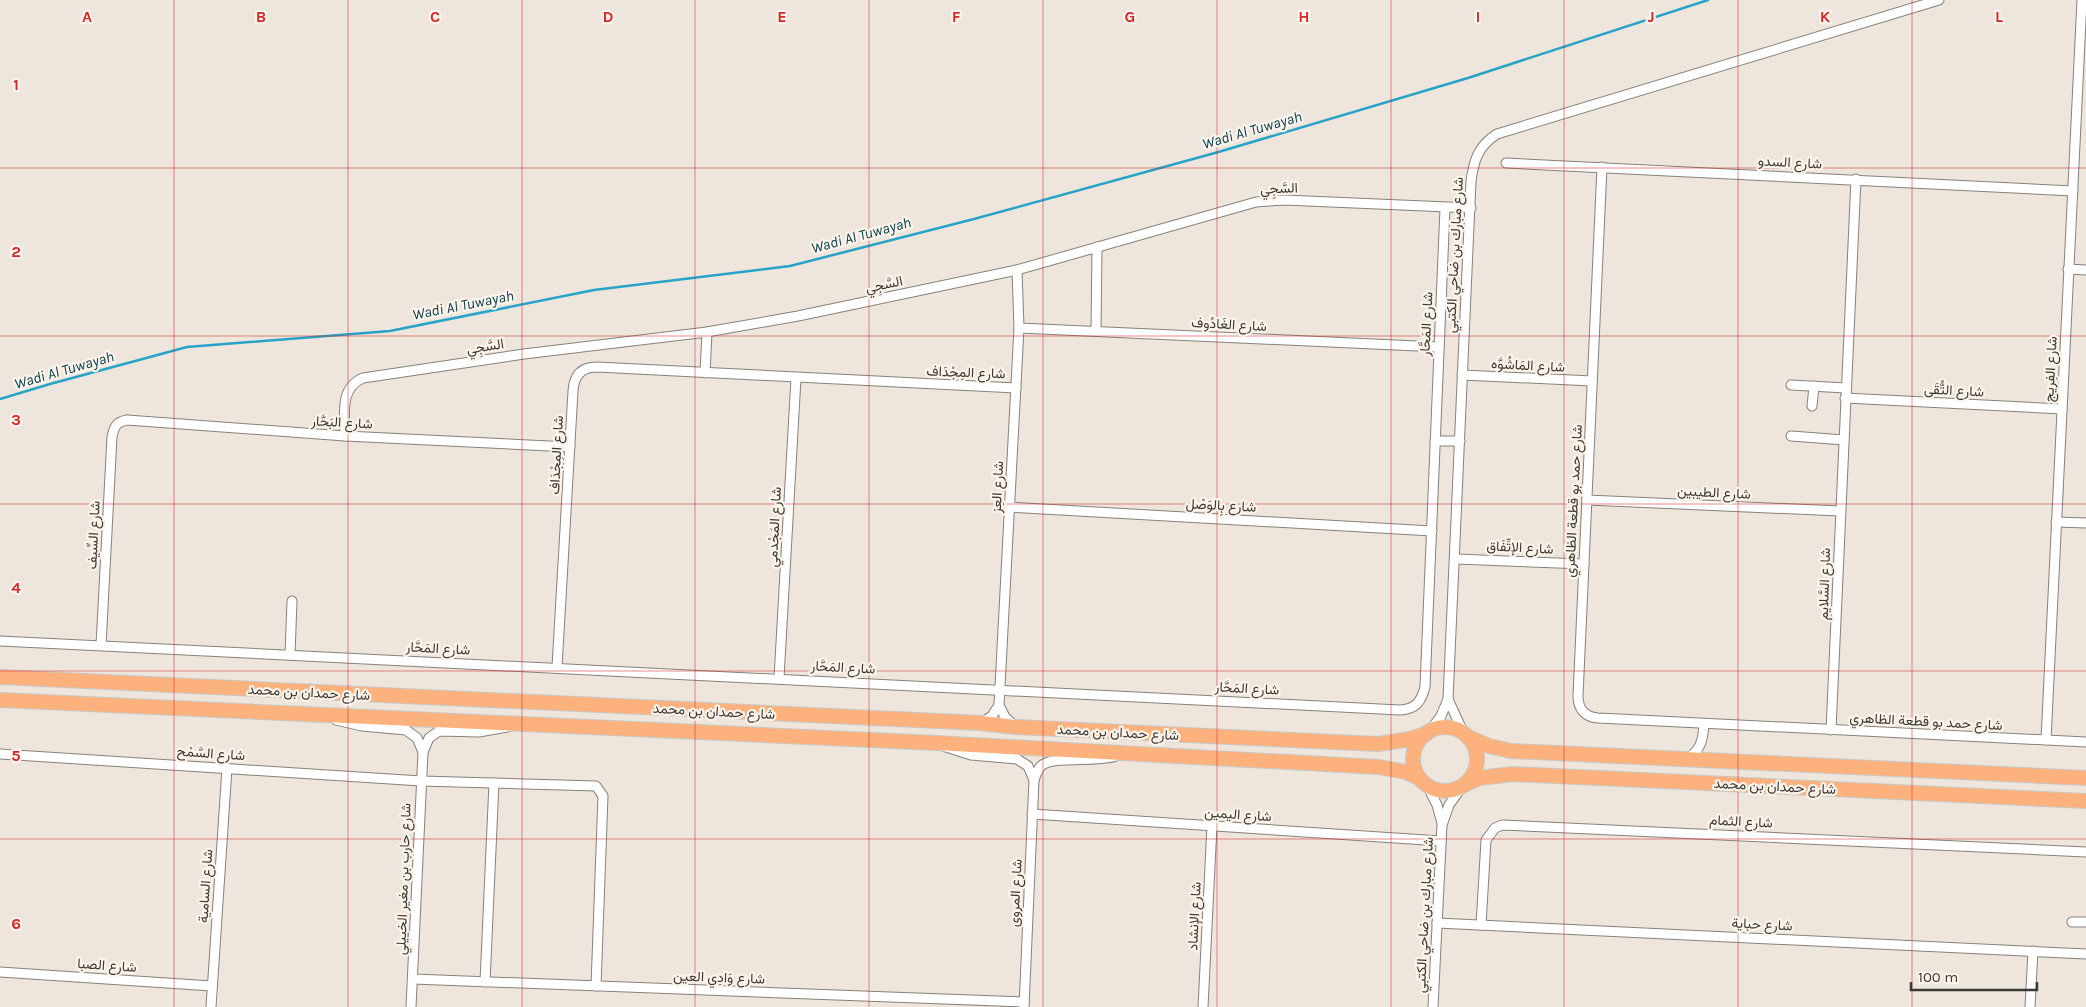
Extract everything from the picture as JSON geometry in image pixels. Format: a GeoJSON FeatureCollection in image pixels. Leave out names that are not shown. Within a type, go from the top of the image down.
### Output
{"type":"FeatureCollection","features":[{"type":"Feature","properties":{"kind":"main road","name":"شارع حمدان بن محمد"},"geometry":{"type":"LineString","coordinates":[[0,677],[981,723],[1016,727],[1378,744],[1410,739],[1427,733]]}},
{"type":"Feature","properties":{"kind":"main road","name":"شارع حمدان بن محمد"},"geometry":{"type":"LineString","coordinates":[[0,700],[936,743],[1379,767],[1406,772],[1424,782]]}},
{"type":"Feature","properties":{"kind":"main road"},"geometry":{"type":"LineString","coordinates":[[1446,727],[1466,735],[1478,756],[1473,776],[1463,786],[1444,792],[1424,782],[1415,770],[1413,760],[1414,750],[1427,733],[1446,727]]}},
{"type":"Feature","properties":{"kind":"main road","name":"شارع حمدان بن محمد"},"geometry":{"type":"LineString","coordinates":[[1466,735],[1489,746],[1511,751],[2086,778]]}},
{"type":"Feature","properties":{"kind":"main road","name":"شارع حمدان بن محمد"},"geometry":{"type":"LineString","coordinates":[[1463,786],[1480,778],[1512,774],[2086,801]]}},
{"type":"Feature","properties":{"kind":"street","name":"شارع مبارك بن ضاحي الكتبي"},"geometry":{"type":"LineString","coordinates":[[1427,733],[1441,716],[1448,698],[1456,559],[1471,181],[1474,161],[1483,145],[1496,134],[1938,0]]}},
{"type":"Feature","properties":{"kind":"street","name":"شارع الفِريج"},"geometry":{"type":"LineString","coordinates":[[2046,740],[2082,0]]}},
{"type":"Feature","properties":{"kind":"street","name":"شارع السدو"},"geometry":{"type":"LineString","coordinates":[[1506,163],[2073,191]]}},
{"type":"Feature","properties":{"kind":"street","name":"شارع حمد بو قطعة الظاهري"},"geometry":{"type":"LineString","coordinates":[[1602,167],[1578,700],[1580,709],[1586,715],[1594,718],[2086,742]]}},
{"type":"Feature","properties":{"kind":"street","name":"شارع السَّلايم"},"geometry":{"type":"LineString","coordinates":[[1831,730],[1856,179]]}},
{"type":"Feature","properties":{"kind":"street","name":"السَّجِي"},"geometry":{"type":"LineString","coordinates":[[345,436],[346,393],[350,386],[363,378],[524,354],[707,332],[798,316],[1017,270],[1242,206],[1270,200],[1471,208]]}},
{"type":"Feature","properties":{"kind":"street","name":"شارع المَحَّار"},"geometry":{"type":"LineString","coordinates":[[0,641],[1400,710],[1414,707],[1420,702],[1425,688],[1445,208]]}},
{"type":"Feature","properties":{"kind":"street"},"geometry":{"type":"LineString","coordinates":[[1096,332],[1097,247]]}},
{"type":"Feature","properties":{"kind":"street"},"geometry":{"type":"LineString","coordinates":[[2068,269],[2086,270]]}},
{"type":"Feature","properties":{"kind":"street","name":"شارع العِز"},"geometry":{"type":"LineString","coordinates":[[999,705],[1019,328],[1017,270]]}},
{"type":"Feature","properties":{"kind":"street","name":"شارع الغَادُوف"},"geometry":{"type":"LineString","coordinates":[[1019,328],[1439,348]]}},
{"type":"Feature","properties":{"kind":"street"},"geometry":{"type":"LineString","coordinates":[[705,373],[707,332]]}},
{"type":"Feature","properties":{"kind":"street","name":"شارع المِجْدَاف"},"geometry":{"type":"LineString","coordinates":[[557,667],[573,386],[577,375],[586,369],[591,367],[1016,388]]}},
{"type":"Feature","properties":{"kind":"street","name":"شارع المَاشُوَّه"},"geometry":{"type":"LineString","coordinates":[[1462,375],[1592,381]]}},
{"type":"Feature","properties":{"kind":"street","name":"شارع المَجْدمي"},"geometry":{"type":"LineString","coordinates":[[779,678],[796,378]]}},
{"type":"Feature","properties":{"kind":"street"},"geometry":{"type":"LineString","coordinates":[[1791,385],[1846,388]]}},
{"type":"Feature","properties":{"kind":"street"},"geometry":{"type":"LineString","coordinates":[[1812,406],[1814,386]]}},
{"type":"Feature","properties":{"kind":"street","name":"شارع التُّقَى"},"geometry":{"type":"LineString","coordinates":[[1845,398],[2062,409]]}},
{"type":"Feature","properties":{"kind":"street","name":"شارع البَحَّار"},"geometry":{"type":"LineString","coordinates":[[114,426],[127,420],[345,436],[570,447]]}},
{"type":"Feature","properties":{"kind":"street","name":"شارع السِّيف"},"geometry":{"type":"LineString","coordinates":[[101,645],[111,447],[114,426]]}},
{"type":"Feature","properties":{"kind":"street"},"geometry":{"type":"LineString","coordinates":[[1791,436],[1844,440]]}},
{"type":"Feature","properties":{"kind":"street"},"geometry":{"type":"LineString","coordinates":[[1435,441],[1460,441]]}},
{"type":"Feature","properties":{"kind":"street","name":"شارع الطيبين"},"geometry":{"type":"LineString","coordinates":[[1587,500],[1840,511]]}},
{"type":"Feature","properties":{"kind":"street","name":"شارع بِالوَصْل"},"geometry":{"type":"LineString","coordinates":[[1009,507],[1432,531]]}},
{"type":"Feature","properties":{"kind":"street"},"geometry":{"type":"LineString","coordinates":[[2056,522],[2086,523]]}},
{"type":"Feature","properties":{"kind":"street","name":"شارع الإتِّفَاق"},"geometry":{"type":"LineString","coordinates":[[1456,559],[1584,564]]}},
{"type":"Feature","properties":{"kind":"street"},"geometry":{"type":"LineString","coordinates":[[290,654],[292,601]]}},
{"type":"Feature","properties":{"kind":"street","name":"شارع مبارك بن ضاحي الكتبي"},"geometry":{"type":"LineString","coordinates":[[1448,698],[1466,735]]}},
{"type":"Feature","properties":{"kind":"street"},"geometry":{"type":"LineString","coordinates":[[981,723],[992,716],[999,705]]}},
{"type":"Feature","properties":{"kind":"street"},"geometry":{"type":"LineString","coordinates":[[999,705],[1005,717],[1016,727]]}},
{"type":"Feature","properties":{"kind":"street"},"geometry":{"type":"LineString","coordinates":[[322,715],[362,726],[406,730],[417,738],[423,752]]}},
{"type":"Feature","properties":{"kind":"street"},"geometry":{"type":"LineString","coordinates":[[1687,759],[1697,751],[1703,741],[1704,724]]}},
{"type":"Feature","properties":{"kind":"street"},"geometry":{"type":"LineString","coordinates":[[423,752],[429,738],[439,731],[479,732],[515,725]]}},
{"type":"Feature","properties":{"kind":"street"},"geometry":{"type":"LineString","coordinates":[[1703,741],[1717,761]]}},
{"type":"Feature","properties":{"kind":"street"},"geometry":{"type":"LineString","coordinates":[[936,743],[971,755],[1017,759],[1028,766],[1034,780]]}},
{"type":"Feature","properties":{"kind":"street","name":"شارع حارب بن مغير الخييلي"},"geometry":{"type":"LineString","coordinates":[[412,1007],[423,752]]}},
{"type":"Feature","properties":{"kind":"street","name":"شارع السَّمْح"},"geometry":{"type":"LineString","coordinates":[[0,754],[421,781],[596,786],[603,796],[596,986]]}},
{"type":"Feature","properties":{"kind":"street"},"geometry":{"type":"LineString","coordinates":[[1034,780],[1041,766],[1053,760],[1098,760],[1120,754]]}},
{"type":"Feature","properties":{"kind":"street","name":"شارع السامية"},"geometry":{"type":"LineString","coordinates":[[211,1007],[227,768]]}},
{"type":"Feature","properties":{"kind":"street","name":"شارع المروى"},"geometry":{"type":"LineString","coordinates":[[1024,1004],[1034,780]]}},
{"type":"Feature","properties":{"kind":"street","name":"شارع مبارك بن ضاحي الكتبي"},"geometry":{"type":"LineString","coordinates":[[1424,782],[1437,805],[1442,825]]}},
{"type":"Feature","properties":{"kind":"street"},"geometry":{"type":"LineString","coordinates":[[485,982],[494,783]]}},
{"type":"Feature","properties":{"kind":"street","name":"شارع مبارك بن ضاحي الكتبي"},"geometry":{"type":"LineString","coordinates":[[1433,1007],[1442,825],[1449,805],[1463,786]]}},
{"type":"Feature","properties":{"kind":"street","name":"شارع اليمين"},"geometry":{"type":"LineString","coordinates":[[1032,814],[1441,842]]}},
{"type":"Feature","properties":{"kind":"street","name":"شارع الثمام"},"geometry":{"type":"LineString","coordinates":[[1482,925],[1486,840],[1489,833],[1502,824],[2086,852]]}},
{"type":"Feature","properties":{"kind":"street","name":"شارع الإنشاد"},"geometry":{"type":"LineString","coordinates":[[1203,1007],[1212,826]]}},
{"type":"Feature","properties":{"kind":"street"},"geometry":{"type":"LineString","coordinates":[[2072,922],[2086,922]]}},
{"type":"Feature","properties":{"kind":"street","name":"شارع حباية"},"geometry":{"type":"LineString","coordinates":[[1437,923],[2086,954]]}},
{"type":"Feature","properties":{"kind":"street"},"geometry":{"type":"LineString","coordinates":[[2030,1007],[2033,951]]}},
{"type":"Feature","properties":{"kind":"street","name":"شارع الصبا"},"geometry":{"type":"LineString","coordinates":[[0,972],[212,986]]}},
{"type":"Feature","properties":{"kind":"street","name":"شارع وَادِي العين"},"geometry":{"type":"LineString","coordinates":[[413,979],[1024,1004]]}},
{"type":"Feature","properties":{"kind":"waterway","name":"Wadi Al Tuwayah"},"geometry":{"type":"LineString","coordinates":[[0,399],[187,347],[390,331],[594,290],[790,266],[974,219],[1215,153],[1468,78],[1708,0]]}}]}
